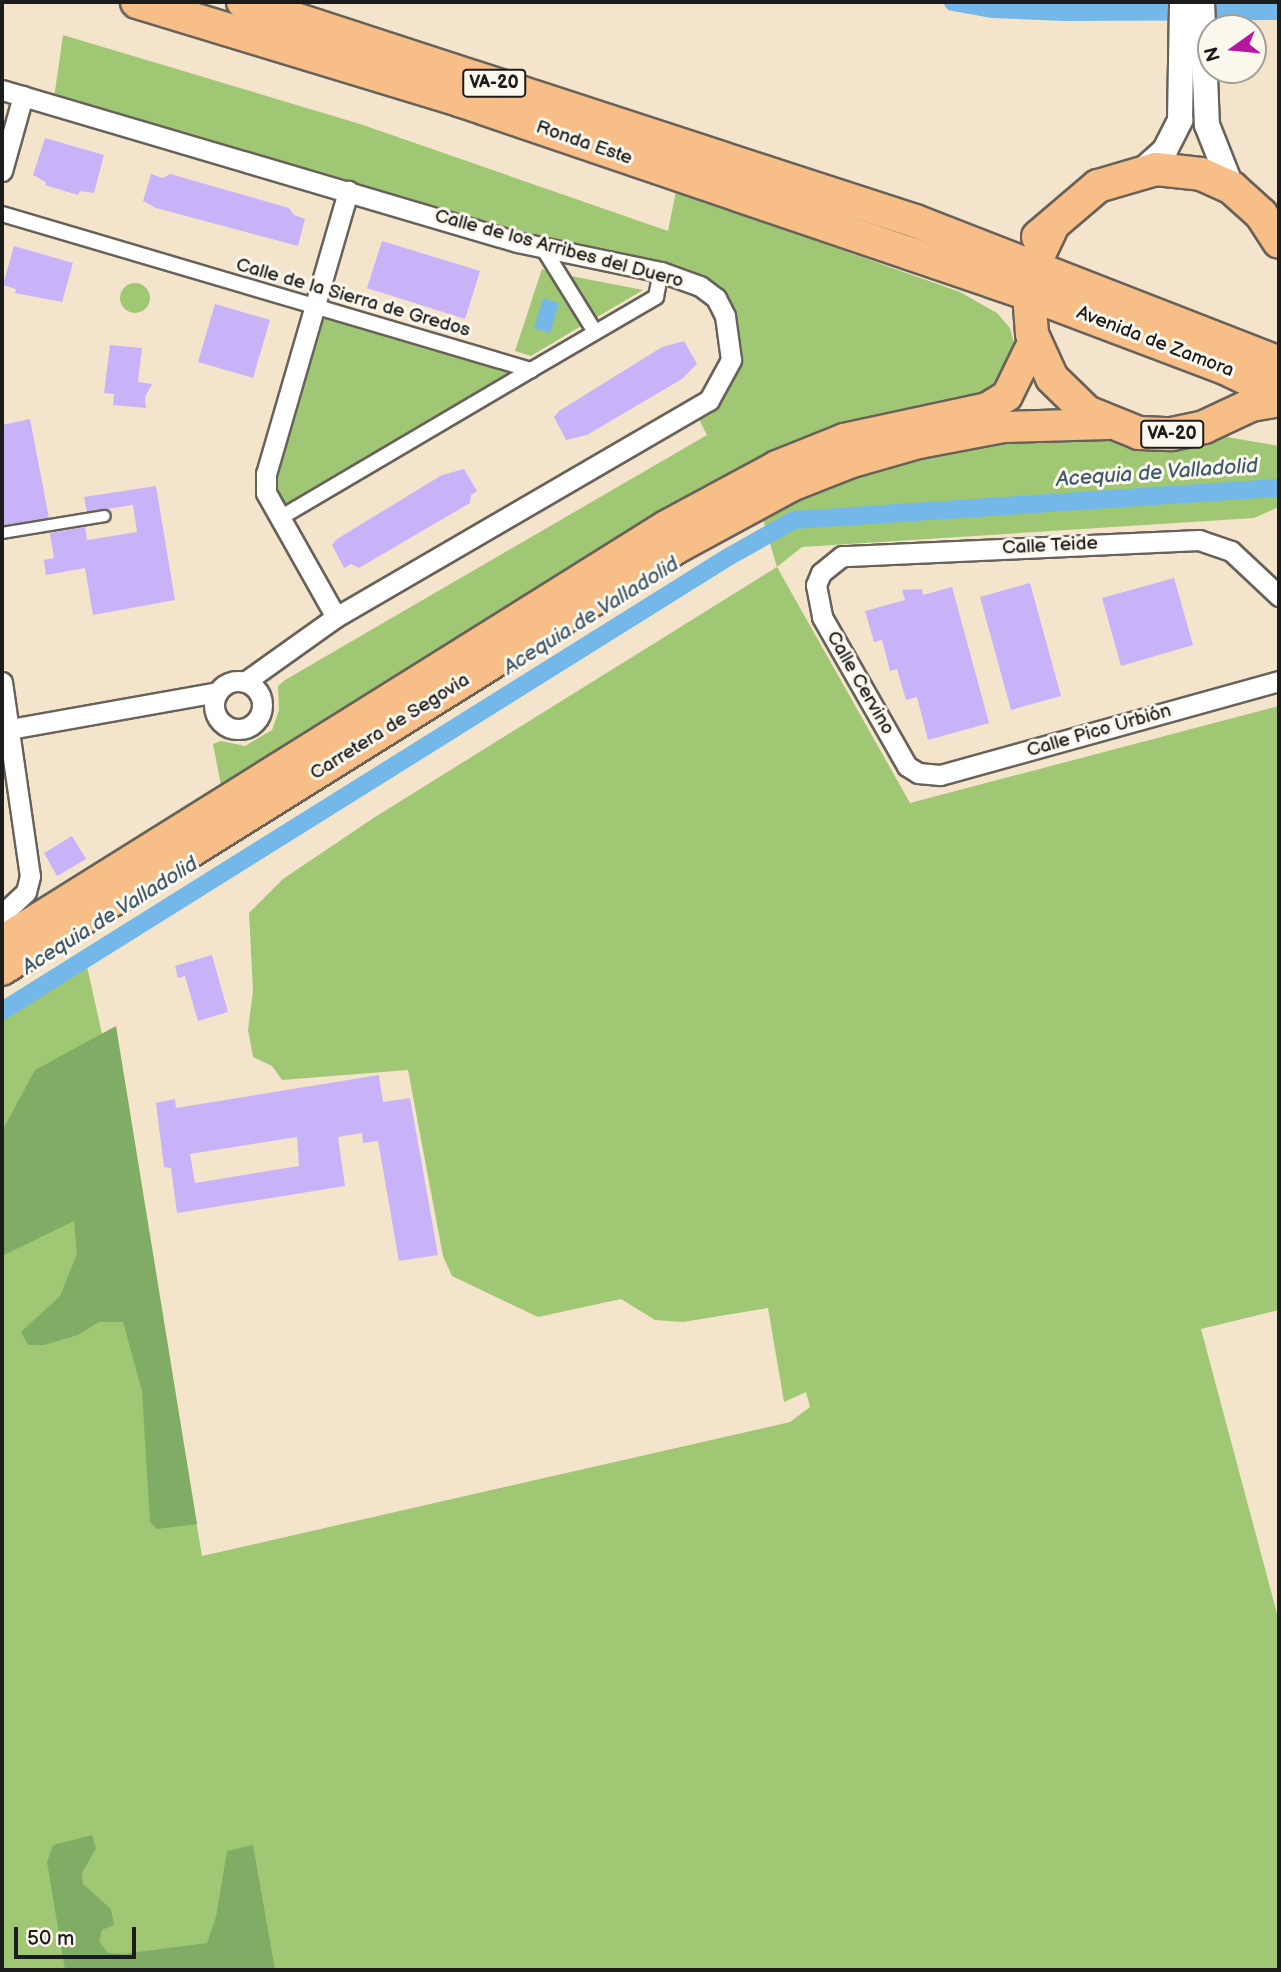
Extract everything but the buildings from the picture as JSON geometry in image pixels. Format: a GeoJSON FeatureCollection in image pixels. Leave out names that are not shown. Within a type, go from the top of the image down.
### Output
{"type":"FeatureCollection","features":[{"type":"Feature","properties":{"kind":"highway","name":"Ronda Este"},"geometry":{"type":"LineString","coordinates":[[136,2],[459,100],[871,243],[1031,280]]}},
{"type":"Feature","properties":{"kind":"highway","name":"Ronda Este"},"geometry":{"type":"LineString","coordinates":[[243,2],[974,243],[1031,280]]}},
{"type":"Feature","properties":{"kind":"highway","name":"VA-20"},"geometry":{"type":"LineString","coordinates":[[1276,377],[1233,412],[1204,427],[1172,434],[1139,433],[1108,424],[1068,396],[1052,378],[1033,337],[1031,280],[1053,225],[1098,186],[1143,170],[1201,174],[1232,188],[1270,216],[1279,242]]}},
{"type":"Feature","properties":{"kind":"highway"},"geometry":{"type":"LineString","coordinates":[[974,243],[1021,244],[1053,225]]}},
{"type":"Feature","properties":{"kind":"highway"},"geometry":{"type":"LineString","coordinates":[[871,243],[887,257],[987,295],[1018,317],[1033,337]]}},
{"type":"Feature","properties":{"kind":"highway","name":"Avenida de Zamora"},"geometry":{"type":"LineString","coordinates":[[1031,280],[1276,377]]}},
{"type":"Feature","properties":{"kind":"main road","name":"Carretera de Segovia"},"geometry":{"type":"LineString","coordinates":[[2,941],[666,526],[777,466],[844,439],[997,402],[1007,396],[1022,373],[1033,337]]}},
{"type":"Feature","properties":{"kind":"main road","name":"Carretera de Segovia"},"geometry":{"type":"LineString","coordinates":[[2,970],[642,569],[791,486],[852,462],[919,443],[1004,427],[1108,424]]}},
{"type":"Feature","properties":{"kind":"street"},"geometry":{"type":"LineString","coordinates":[[1143,170],[1165,150],[1180,120],[1198,2]]}},
{"type":"Feature","properties":{"kind":"street"},"geometry":{"type":"LineString","coordinates":[[1192,30],[1207,125],[1232,188]]}},
{"type":"Feature","properties":{"kind":"street","name":"Calle de los Arribes del Duero"},"geometry":{"type":"LineString","coordinates":[[2,90],[543,248],[661,272],[700,286],[716,298],[725,316],[731,359],[709,400],[336,617],[267,662],[251,686]]}},
{"type":"Feature","properties":{"kind":"street"},"geometry":{"type":"LineString","coordinates":[[2,171],[23,96]]}},
{"type":"Feature","properties":{"kind":"street"},"geometry":{"type":"LineString","coordinates":[[336,617],[266,493],[267,474],[348,191]]}},
{"type":"Feature","properties":{"kind":"street","name":"Calle de la Sierra de Gredos"},"geometry":{"type":"LineString","coordinates":[[2,214],[531,370]]}},
{"type":"Feature","properties":{"kind":"street"},"geometry":{"type":"LineString","coordinates":[[543,248],[595,332]]}},
{"type":"Feature","properties":{"kind":"street"},"geometry":{"type":"LineString","coordinates":[[280,518],[656,297],[661,272]]}},
{"type":"Feature","properties":{"kind":"street","name":"Calle Teide"},"geometry":{"type":"LineString","coordinates":[[816,585],[821,573],[842,556],[1199,540],[1231,551],[1279,596]]}},
{"type":"Feature","properties":{"kind":"street","name":"Calle Cervino"},"geometry":{"type":"LineString","coordinates":[[816,585],[822,617],[907,766],[918,773]]}},
{"type":"Feature","properties":{"kind":"street","name":"Calle Pico Urbión"},"geometry":{"type":"LineString","coordinates":[[918,773],[940,775],[1279,681]]}},
{"type":"Feature","properties":{"kind":"street"},"geometry":{"type":"LineString","coordinates":[[2,682],[30,876],[26,892],[2,914]]}},
{"type":"Feature","properties":{"kind":"street"},"geometry":{"type":"LineString","coordinates":[[10,730],[211,698],[229,682],[251,686],[261,716],[249,728],[225,726],[211,698]]}},
{"type":"Feature","properties":{"kind":"lane"},"geometry":{"type":"LineString","coordinates":[[2,533],[105,516]]}},
{"type":"Feature","properties":{"kind":"green space"},"geometry":{"type":"Polygon","coordinates":[[[63,35],[360,124],[668,231],[676,191],[960,292],[997,313],[1010,328],[1015,347],[1000,383],[980,395],[828,435],[747,465],[222,791],[213,744],[221,741],[245,746],[272,730],[279,710],[278,686],[285,680],[707,435],[694,410],[725,377],[716,298],[53,105],[63,35]]]}},
{"type":"Feature","properties":{"kind":"green space"},"geometry":{"type":"Polygon","coordinates":[[[542,269],[551,272],[583,325],[531,356],[515,351],[542,269]]]}},
{"type":"Feature","properties":{"kind":"green space"},"geometry":{"type":"Polygon","coordinates":[[[571,276],[643,290],[594,319],[571,276]]]}},
{"type":"Feature","properties":{"kind":"green space"},"geometry":{"type":"Polygon","coordinates":[[[135,283],[141,284],[149,292],[149,304],[141,312],[135,313],[129,312],[121,304],[120,298],[121,292],[129,284],[135,283]]]}},
{"type":"Feature","properties":{"kind":"green space"},"geometry":{"type":"Polygon","coordinates":[[[316,308],[531,370],[280,518],[266,474],[316,308]]]}},
{"type":"Feature","properties":{"kind":"green space"},"geometry":{"type":"Polygon","coordinates":[[[1221,436],[1279,446],[1279,507],[1254,518],[802,547],[777,567],[762,516],[919,453],[1005,437],[1070,437],[1168,445],[1221,436]]]}},
{"type":"Feature","properties":{"kind":"green space"},"geometry":{"type":"Polygon","coordinates":[[[777,567],[910,803],[1279,706],[1279,1310],[1201,1329],[1279,1621],[1279,1970],[2,1970],[2,1009],[84,953],[151,1254],[202,1556],[790,1422],[810,1407],[806,1392],[784,1402],[768,1308],[683,1322],[655,1320],[621,1299],[538,1317],[452,1276],[443,1256],[408,1070],[282,1080],[272,1066],[253,1057],[248,1030],[253,990],[249,913],[283,879],[375,817],[777,567]]]}},
{"type":"Feature","properties":{"kind":"green space"},"geometry":{"type":"Polygon","coordinates":[[[116,1026],[197,1524],[157,1529],[150,1522],[142,1391],[123,1322],[99,1322],[78,1335],[44,1345],[28,1345],[21,1332],[60,1296],[77,1254],[74,1221],[2,1256],[2,1131],[35,1070],[116,1026]]]}},
{"type":"Feature","properties":{"kind":"green space"},"geometry":{"type":"Polygon","coordinates":[[[92,1835],[96,1848],[82,1873],[83,1884],[111,1909],[114,1925],[102,1930],[99,1941],[108,1953],[123,1954],[207,1943],[216,1917],[227,1851],[253,1845],[275,1970],[65,1970],[47,1862],[53,1845],[92,1835]]]}},
{"type":"Feature","properties":{"kind":"water"},"geometry":{"type":"Polygon","coordinates":[[[543,298],[559,303],[550,333],[534,328],[543,298]]]}},
{"type":"Feature","properties":{"kind":"waterway"},"geometry":{"type":"LineString","coordinates":[[953,2],[993,9],[1065,12],[1279,11]]}},
{"type":"Feature","properties":{"kind":"waterway","name":"Acequia de Valladolid"},"geometry":{"type":"LineString","coordinates":[[2,1011],[730,556],[794,520],[1279,488]]}}]}
